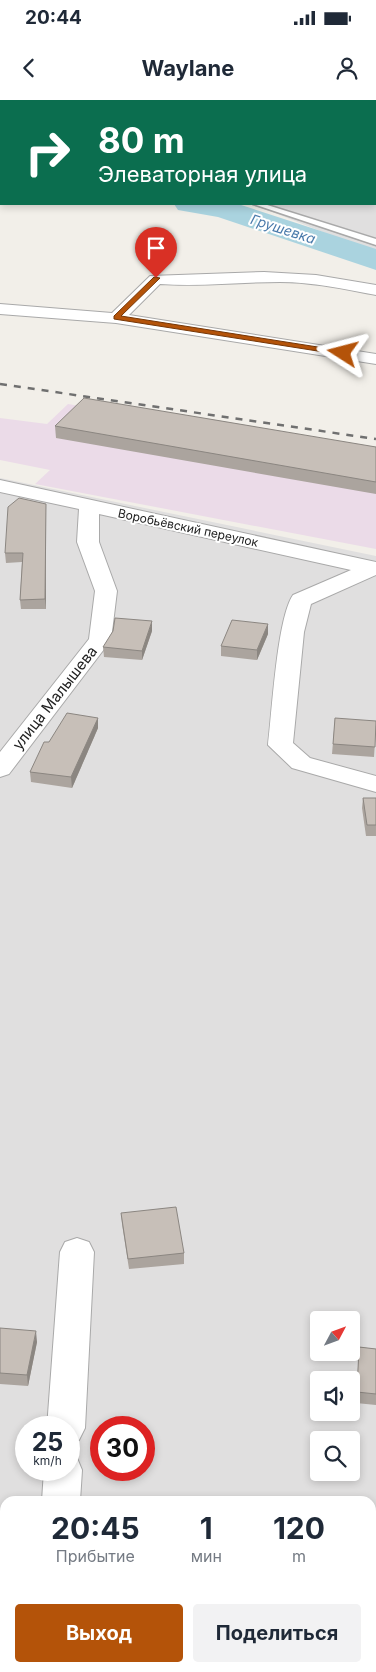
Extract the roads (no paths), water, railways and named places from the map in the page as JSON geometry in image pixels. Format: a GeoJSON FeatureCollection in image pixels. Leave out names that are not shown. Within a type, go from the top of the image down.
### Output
{"type":"FeatureCollection","features":[{"type":"Feature","properties":{"kind":"street"},"geometry":{"type":"LineString","coordinates":[[116,318],[156,278],[188,282],[281,277],[322,281],[376,290]]}},
{"type":"Feature","properties":{"kind":"street"},"geometry":{"type":"LineString","coordinates":[[0,309],[116,318],[376,359]]}},
{"type":"Feature","properties":{"kind":"street","name":"Воробьёвский переулок"},"geometry":{"type":"LineString","coordinates":[[0,486],[375,569]]}},
{"type":"Feature","properties":{"kind":"street","name":"улица Малышева"},"geometry":{"type":"LineString","coordinates":[[0,769],[100,640],[106,591],[88,542],[89,507]]}},
{"type":"Feature","properties":{"kind":"street"},"geometry":{"type":"LineString","coordinates":[[375,569],[301,600],[293,632],[280,745],[302,763],[376,784]]}},
{"type":"Feature","properties":{"kind":"street"},"geometry":{"type":"LineString","coordinates":[[67,1416],[77,1252]]}},
{"type":"Feature","properties":{"kind":"street"},"geometry":{"type":"LineString","coordinates":[[61,1496],[62,1481]]}},
{"type":"Feature","properties":{"kind":"lane"},"geometry":{"type":"LineString","coordinates":[[260,205],[376,242]]}},
{"type":"Feature","properties":{"kind":"waterway","name":"Грушевка"},"geometry":{"type":"LineString","coordinates":[[196,205],[223,209],[376,260]]}},
{"type":"Feature","properties":{"kind":"railway"},"geometry":{"type":"LineString","coordinates":[[0,384],[376,439]]}}]}
